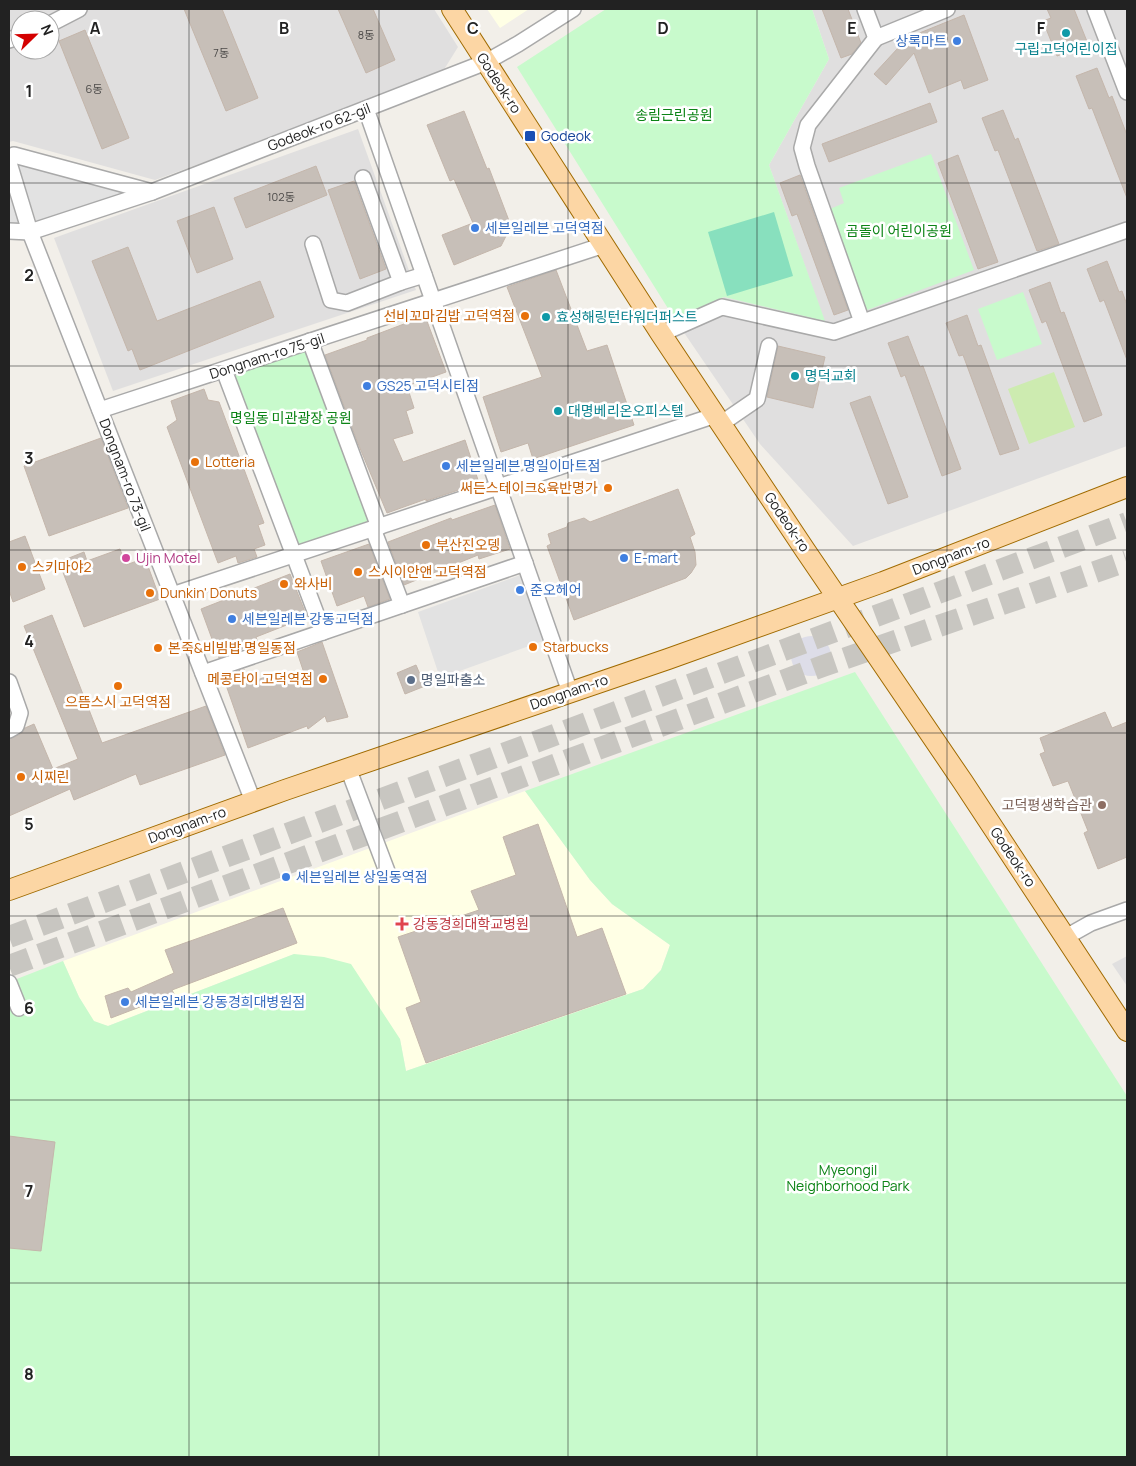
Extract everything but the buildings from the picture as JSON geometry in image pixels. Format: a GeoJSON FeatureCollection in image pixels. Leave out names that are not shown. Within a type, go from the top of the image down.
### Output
{"type":"FeatureCollection","features":[{"type":"Feature","properties":{"kind":"main road","name":"Godeok-ro"},"geometry":{"type":"LineString","coordinates":[[452,9],[662,334],[1127,1031]]}},
{"type":"Feature","properties":{"kind":"main road","name":"Dongnam-ro"},"geometry":{"type":"LineString","coordinates":[[9,890],[253,801],[668,659],[838,598],[1127,487]]}},
{"type":"Feature","properties":{"kind":"street"},"geometry":{"type":"LineString","coordinates":[[60,19],[79,9]]}},
{"type":"Feature","properties":{"kind":"street","name":"Godeok-ro 62-gil"},"geometry":{"type":"LineString","coordinates":[[9,231],[30,232],[152,192],[486,62],[573,9]]}},
{"type":"Feature","properties":{"kind":"street"},"geometry":{"type":"LineString","coordinates":[[865,9],[876,38]]}},
{"type":"Feature","properties":{"kind":"street"},"geometry":{"type":"LineString","coordinates":[[862,322],[809,174],[802,148],[808,125],[876,38],[947,9]]}},
{"type":"Feature","properties":{"kind":"street"},"geometry":{"type":"LineString","coordinates":[[1095,9],[1127,92]]}},
{"type":"Feature","properties":{"kind":"street"},"geometry":{"type":"LineString","coordinates":[[366,109],[570,692]]}},
{"type":"Feature","properties":{"kind":"street"},"geometry":{"type":"LineString","coordinates":[[9,158],[14,156],[152,192]]}},
{"type":"Feature","properties":{"kind":"street","name":"Dongnam-ro 73-gil"},"geometry":{"type":"LineString","coordinates":[[9,164],[30,232],[253,801]]}},
{"type":"Feature","properties":{"kind":"street"},"geometry":{"type":"LineString","coordinates":[[363,178],[401,282]]}},
{"type":"Feature","properties":{"kind":"street"},"geometry":{"type":"LineString","coordinates":[[662,334],[722,307],[834,332],[1127,230]]}},
{"type":"Feature","properties":{"kind":"street"},"geometry":{"type":"LineString","coordinates":[[313,244],[331,300],[347,304],[401,282],[424,275]]}},
{"type":"Feature","properties":{"kind":"street","name":"Dongnam-ro 75-gil"},"geometry":{"type":"LineString","coordinates":[[100,410],[604,245]]}},
{"type":"Feature","properties":{"kind":"street"},"geometry":{"type":"LineString","coordinates":[[310,341],[402,605]]}},
{"type":"Feature","properties":{"kind":"street"},"geometry":{"type":"LineString","coordinates":[[172,595],[499,487],[719,419],[757,399],[769,346]]}},
{"type":"Feature","properties":{"kind":"street"},"geometry":{"type":"LineString","coordinates":[[224,370],[324,632]]}},
{"type":"Feature","properties":{"kind":"street"},"geometry":{"type":"LineString","coordinates":[[203,673],[526,563]]}},
{"type":"Feature","properties":{"kind":"street"},"geometry":{"type":"LineString","coordinates":[[9,682],[20,713],[16,726],[9,730]]}},
{"type":"Feature","properties":{"kind":"street"},"geometry":{"type":"LineString","coordinates":[[348,768],[388,874]]}},
{"type":"Feature","properties":{"kind":"street"},"geometry":{"type":"LineString","coordinates":[[1066,937],[1091,923],[1127,910]]}},
{"type":"Feature","properties":{"kind":"street"},"geometry":{"type":"LineString","coordinates":[[9,983],[19,1008]]}},
{"type":"Feature","properties":{"kind":"shaded area"},"geometry":{"type":"Polygon","coordinates":[[[9,9],[434,9],[458,47],[440,76],[155,180],[13,141],[9,142],[9,9]]]}},
{"type":"Feature","properties":{"kind":"shaded area"},"geometry":{"type":"Polygon","coordinates":[[[487,9],[529,9],[500,28],[487,9]]]}},
{"type":"Feature","properties":{"kind":"shaded area"},"geometry":{"type":"Polygon","coordinates":[[[812,9],[1127,9],[1127,446],[853,546],[760,444],[674,318],[724,297],[824,320],[769,165],[829,59],[812,9]]]}},
{"type":"Feature","properties":{"kind":"shaded area"},"geometry":{"type":"Polygon","coordinates":[[[358,129],[416,290],[113,391],[54,238],[358,129]]]}},
{"type":"Feature","properties":{"kind":"shaded area"},"geometry":{"type":"Polygon","coordinates":[[[14,155],[152,192],[39,229],[14,155]]]}},
{"type":"Feature","properties":{"kind":"shaded area"},"geometry":{"type":"Polygon","coordinates":[[[9,163],[30,232],[9,231],[9,163]]]}},
{"type":"Feature","properties":{"kind":"shaded area"},"geometry":{"type":"Polygon","coordinates":[[[523,574],[546,640],[440,678],[418,612],[523,574]]]}},
{"type":"Feature","properties":{"kind":"shaded area"},"geometry":{"type":"Polygon","coordinates":[[[815,636],[822,639],[828,645],[831,656],[830,664],[822,673],[815,676],[807,676],[800,673],[792,664],[791,652],[794,645],[803,637],[815,636]]]}},
{"type":"Feature","properties":{"kind":"shaded area","name":"강동경희대학교병원"},"geometry":{"type":"Polygon","coordinates":[[[525,791],[590,880],[612,904],[670,945],[661,970],[643,989],[406,1071],[400,1039],[294,954],[108,1026],[94,1022],[79,997],[63,961],[525,791]]]}},
{"type":"Feature","properties":{"kind":"shaded area"},"geometry":{"type":"Polygon","coordinates":[[[1127,956],[1127,986],[1112,964],[1127,956]]]}},
{"type":"Feature","properties":{"kind":"green space","name":"송림근린공원"},"geometry":{"type":"Polygon","coordinates":[[[606,9],[812,9],[829,59],[769,165],[825,321],[724,297],[674,318],[517,67],[606,9]]]}},
{"type":"Feature","properties":{"kind":"green space","name":"곰돌이 어린이공원"},"geometry":{"type":"Polygon","coordinates":[[[931,154],[974,270],[867,310],[830,209],[844,203],[839,188],[931,154]]]}},
{"type":"Feature","properties":{"kind":"green space"},"geometry":{"type":"Polygon","coordinates":[[[774,212],[793,276],[727,296],[708,232],[774,212]]]}},
{"type":"Feature","properties":{"kind":"green space"},"geometry":{"type":"Polygon","coordinates":[[[1023,292],[1042,344],[997,360],[978,309],[1023,292]]]}},
{"type":"Feature","properties":{"kind":"green space","name":"명일동 미관광장 공원"},"geometry":{"type":"Polygon","coordinates":[[[307,347],[372,523],[297,548],[232,373],[307,347]]]}},
{"type":"Feature","properties":{"kind":"green space"},"geometry":{"type":"Polygon","coordinates":[[[1054,372],[1075,427],[1029,444],[1008,389],[1054,372]]]}},
{"type":"Feature","properties":{"kind":"green space","name":"Myeongil Neighborhood Park"},"geometry":{"type":"Polygon","coordinates":[[[855,672],[1127,1096],[1127,1457],[9,1457],[9,982],[63,961],[79,997],[94,1021],[108,1026],[294,954],[324,957],[351,964],[400,1039],[406,1071],[643,989],[661,970],[670,945],[612,904],[590,880],[525,791],[855,672]]]}},
{"type":"Feature","properties":{"kind":"tunnel"},"geometry":{"type":"LineString","coordinates":[[9,937],[1127,523]]}},
{"type":"Feature","properties":{"kind":"tunnel"},"geometry":{"type":"LineString","coordinates":[[9,966],[823,666],[1127,561]]}},
{"type":"Feature","properties":{"kind":"place","name":"구립고덕어린이집"},"geometry":{"type":"Point","coordinates":[1066,33]}},
{"type":"Feature","properties":{"kind":"place","name":"상록마트"},"geometry":{"type":"Point","coordinates":[957,41]}},
{"type":"Feature","properties":{"kind":"place","name":"Godeok"},"geometry":{"type":"Point","coordinates":[530,136]}},
{"type":"Feature","properties":{"kind":"place","name":"세븐일레븐 고덕역점"},"geometry":{"type":"Point","coordinates":[475,228]}},
{"type":"Feature","properties":{"kind":"place","name":"선비꼬마김밥 고덕역점"},"geometry":{"type":"Point","coordinates":[525,316]}},
{"type":"Feature","properties":{"kind":"place","name":"효성해링턴타워더퍼스트"},"geometry":{"type":"Point","coordinates":[546,317]}},
{"type":"Feature","properties":{"kind":"place","name":"명덕교회"},"geometry":{"type":"Point","coordinates":[795,376]}},
{"type":"Feature","properties":{"kind":"place","name":"GS25 고덕시티점"},"geometry":{"type":"Point","coordinates":[367,386]}},
{"type":"Feature","properties":{"kind":"place","name":"대명베리온오피스텔"},"geometry":{"type":"Point","coordinates":[558,411]}},
{"type":"Feature","properties":{"kind":"place","name":"Lotteria"},"geometry":{"type":"Point","coordinates":[195,462]}},
{"type":"Feature","properties":{"kind":"place","name":"세븐일레븐 명일이마트점"},"geometry":{"type":"Point","coordinates":[446,466]}},
{"type":"Feature","properties":{"kind":"place","name":"써든스테이크&육반명가"},"geometry":{"type":"Point","coordinates":[608,488]}},
{"type":"Feature","properties":{"kind":"place","name":"부산진오뎅"},"geometry":{"type":"Point","coordinates":[426,545]}},
{"type":"Feature","properties":{"kind":"place","name":"Ujin Motel"},"geometry":{"type":"Point","coordinates":[126,558]}},
{"type":"Feature","properties":{"kind":"place","name":"E-mart"},"geometry":{"type":"Point","coordinates":[624,558]}},
{"type":"Feature","properties":{"kind":"place","name":"스키마야2"},"geometry":{"type":"Point","coordinates":[22,567]}},
{"type":"Feature","properties":{"kind":"place","name":"스시이안앤 고덕역점"},"geometry":{"type":"Point","coordinates":[358,572]}},
{"type":"Feature","properties":{"kind":"place","name":"와사비"},"geometry":{"type":"Point","coordinates":[284,584]}},
{"type":"Feature","properties":{"kind":"place","name":"준오헤어"},"geometry":{"type":"Point","coordinates":[520,590]}},
{"type":"Feature","properties":{"kind":"place","name":"Dunkin' Donuts"},"geometry":{"type":"Point","coordinates":[150,593]}},
{"type":"Feature","properties":{"kind":"place","name":"세븐일레븐 강동고덕점"},"geometry":{"type":"Point","coordinates":[232,619]}},
{"type":"Feature","properties":{"kind":"place","name":"Starbucks"},"geometry":{"type":"Point","coordinates":[533,647]}},
{"type":"Feature","properties":{"kind":"place","name":"본죽&비빔밥 명일동점"},"geometry":{"type":"Point","coordinates":[158,648]}},
{"type":"Feature","properties":{"kind":"place","name":"메콩타이 고덕역점"},"geometry":{"type":"Point","coordinates":[323,679]}},
{"type":"Feature","properties":{"kind":"place","name":"명일파출소"},"geometry":{"type":"Point","coordinates":[411,680]}},
{"type":"Feature","properties":{"kind":"place","name":"으뜸스시 고덕역점"},"geometry":{"type":"Point","coordinates":[118,686]}},
{"type":"Feature","properties":{"kind":"place","name":"시찌린"},"geometry":{"type":"Point","coordinates":[21,777]}},
{"type":"Feature","properties":{"kind":"place","name":"고덕평생학습관"},"geometry":{"type":"Point","coordinates":[1102,805]}},
{"type":"Feature","properties":{"kind":"place","name":"세븐일레븐 상일동역점"},"geometry":{"type":"Point","coordinates":[286,877]}},
{"type":"Feature","properties":{"kind":"place","name":"강동경희대학교병원"},"geometry":{"type":"Point","coordinates":[402,924]}},
{"type":"Feature","properties":{"kind":"place","name":"세븐일레븐 강동경희대병원점"},"geometry":{"type":"Point","coordinates":[125,1002]}}]}
